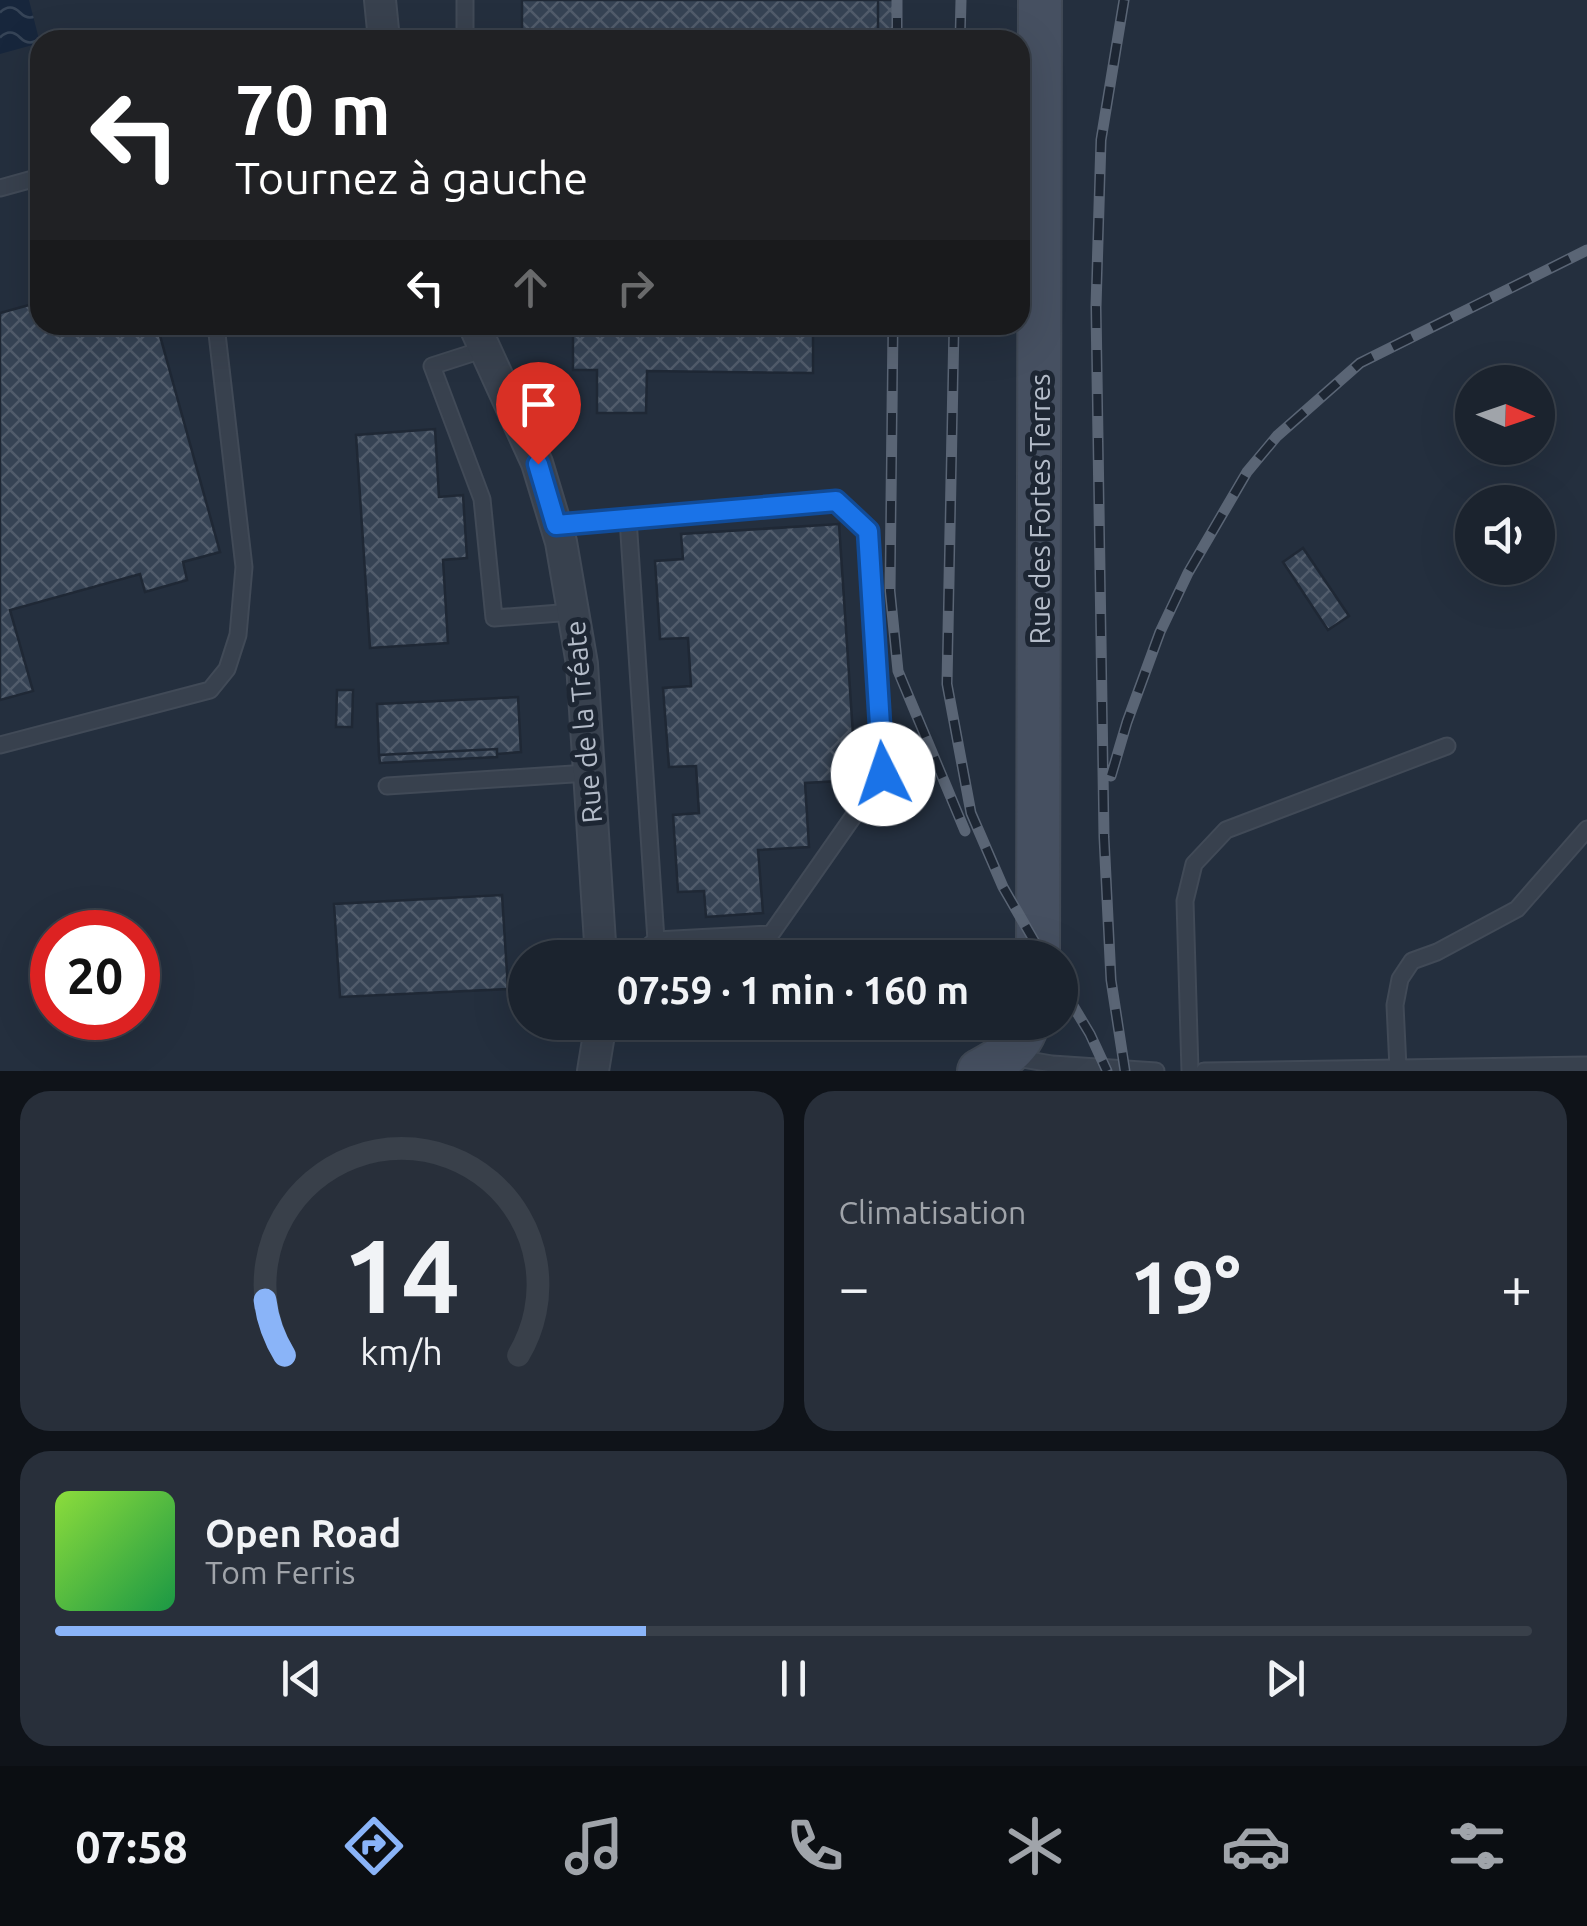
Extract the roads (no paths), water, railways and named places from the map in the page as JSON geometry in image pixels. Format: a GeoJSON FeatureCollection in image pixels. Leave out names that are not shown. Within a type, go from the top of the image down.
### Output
{"type":"FeatureCollection","features":[{"type":"Feature","properties":{"kind":"street"},"geometry":{"type":"LineString","coordinates":[[380,0],[383,30]]}},
{"type":"Feature","properties":{"kind":"street","name":"Rue des Fortes Terres"},"geometry":{"type":"LineString","coordinates":[[1038,940],[1040,0]]}},
{"type":"Feature","properties":{"kind":"street","name":"Rue de la Tréate"},"geometry":{"type":"LineString","coordinates":[[480,337],[538,464],[556,525],[582,664],[599,940]]}},
{"type":"Feature","properties":{"kind":"street"},"geometry":{"type":"LineString","coordinates":[[592,1071],[598,1040]]}},
{"type":"Feature","properties":{"kind":"lane"},"geometry":{"type":"LineString","coordinates":[[465,0],[465,30]]}},
{"type":"Feature","properties":{"kind":"lane"},"geometry":{"type":"LineString","coordinates":[[0,188],[30,180]]}},
{"type":"Feature","properties":{"kind":"lane"},"geometry":{"type":"LineString","coordinates":[[0,745],[210,690],[227,669],[238,634],[244,566],[217,335]]}},
{"type":"Feature","properties":{"kind":"lane"},"geometry":{"type":"LineString","coordinates":[[480,337],[432,366],[482,499],[494,618],[573,612]]}},
{"type":"Feature","properties":{"kind":"lane"},"geometry":{"type":"LineString","coordinates":[[556,525],[836,501],[868,531],[883,774],[772,934],[656,940],[628,519]]}},
{"type":"Feature","properties":{"kind":"lane"},"geometry":{"type":"LineString","coordinates":[[1190,1071],[1185,901],[1194,864],[1226,830],[1447,746]]}},
{"type":"Feature","properties":{"kind":"lane"},"geometry":{"type":"LineString","coordinates":[[387,786],[588,772]]}},
{"type":"Feature","properties":{"kind":"lane"},"geometry":{"type":"LineString","coordinates":[[1398,1068],[1395,1005],[1400,980],[1412,961],[1437,952],[1517,908],[1587,829]]}},
{"type":"Feature","properties":{"kind":"lane"},"geometry":{"type":"LineString","coordinates":[[1005,1050],[1052,1064],[1156,1071]]}},
{"type":"Feature","properties":{"kind":"lane"},"geometry":{"type":"LineString","coordinates":[[1204,1071],[1587,1065]]}},
{"type":"Feature","properties":{"kind":"water"},"geometry":{"type":"Polygon","coordinates":[[[0,0],[29,0],[37,30],[30,30],[30,46],[0,54],[0,0]]]}},
{"type":"Feature","properties":{"kind":"railway"},"geometry":{"type":"LineString","coordinates":[[897,0],[897,30]]}},
{"type":"Feature","properties":{"kind":"railway"},"geometry":{"type":"LineString","coordinates":[[960,30],[961,0]]}},
{"type":"Feature","properties":{"kind":"railway"},"geometry":{"type":"LineString","coordinates":[[1124,0],[1101,140],[1096,307],[1104,837],[1111,980],[1125,1071]]}},
{"type":"Feature","properties":{"kind":"railway"},"geometry":{"type":"LineString","coordinates":[[1111,776],[1160,632],[1188,573],[1247,472],[1277,436],[1360,363],[1587,250]]}},
{"type":"Feature","properties":{"kind":"railway"},"geometry":{"type":"LineString","coordinates":[[893,335],[890,591],[898,671],[965,831]]}},
{"type":"Feature","properties":{"kind":"railway"},"geometry":{"type":"LineString","coordinates":[[954,335],[947,684],[971,813],[1003,887],[1034,940]]}},
{"type":"Feature","properties":{"kind":"railway"},"geometry":{"type":"LineString","coordinates":[[1078,1014],[1107,1071]]}}]}
